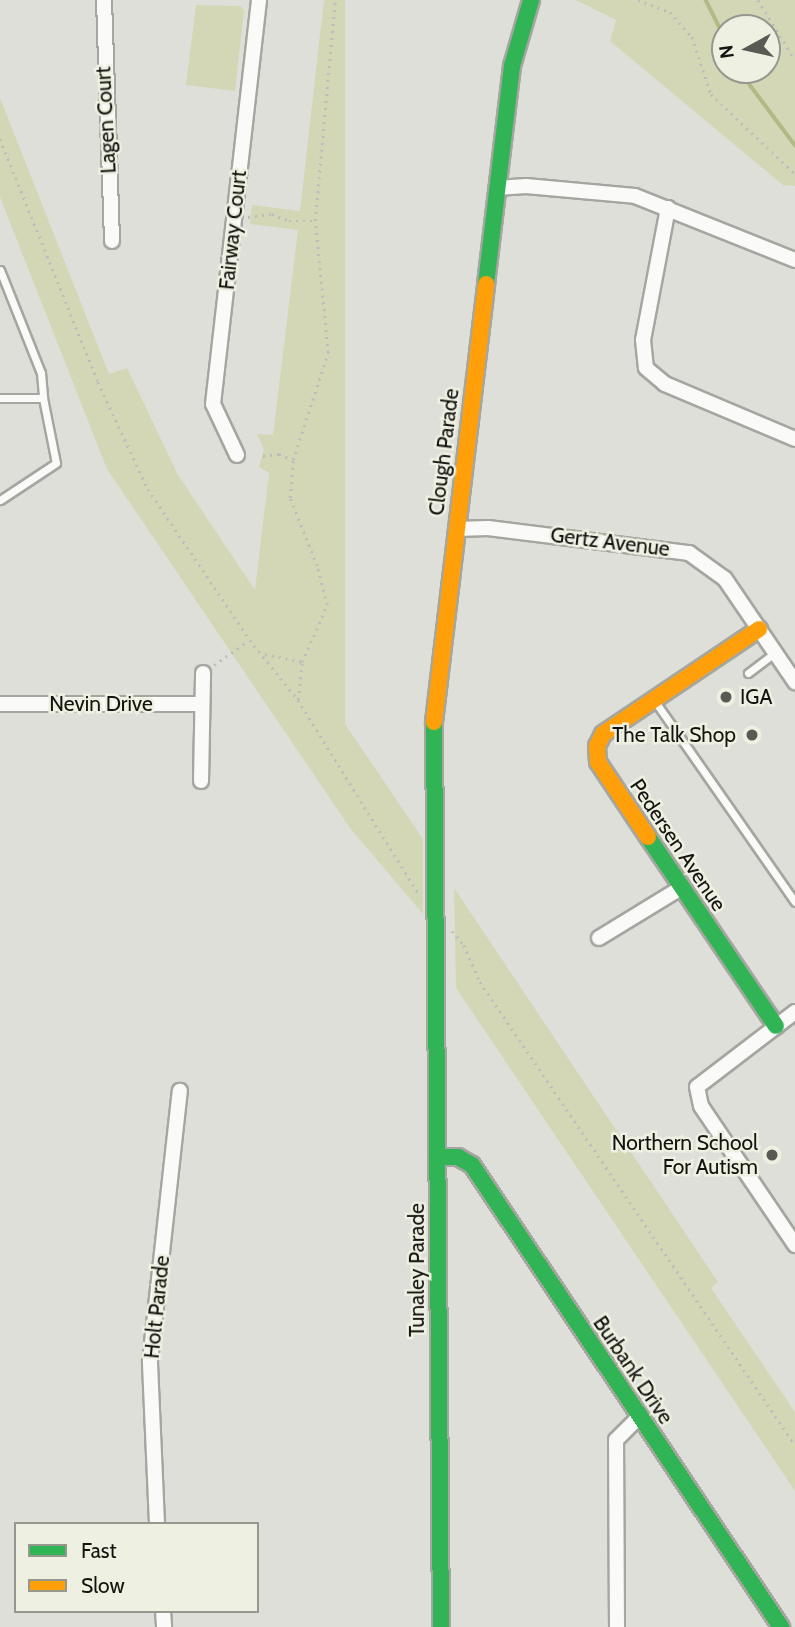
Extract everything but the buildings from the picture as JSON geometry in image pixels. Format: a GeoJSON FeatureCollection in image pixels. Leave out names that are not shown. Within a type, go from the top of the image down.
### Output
{"type":"FeatureCollection","features":[{"type":"Feature","properties":{"kind":"street","name":"Lagen Court"},"geometry":{"type":"LineString","coordinates":[[104,0],[112,241]]}},
{"type":"Feature","properties":{"kind":"street","name":"Fairway Court"},"geometry":{"type":"LineString","coordinates":[[237,455],[213,404],[259,0]]}},
{"type":"Feature","properties":{"kind":"street","name":"Clough Parade"},"geometry":{"type":"LineString","coordinates":[[438,912],[434,716],[512,66],[531,0]]}},
{"type":"Feature","properties":{"kind":"street"},"geometry":{"type":"LineString","coordinates":[[498,182],[635,196],[795,260]]}},
{"type":"Feature","properties":{"kind":"street"},"geometry":{"type":"LineString","coordinates":[[668,208],[643,340],[646,368],[665,384],[795,439]]}},
{"type":"Feature","properties":{"kind":"street","name":"Gertz Avenue"},"geometry":{"type":"LineString","coordinates":[[457,524],[689,553],[725,579],[794,680]]}},
{"type":"Feature","properties":{"kind":"street","name":"Pedersen Avenue"},"geometry":{"type":"LineString","coordinates":[[759,629],[603,734],[597,746],[598,762],[776,1026]]}},
{"type":"Feature","properties":{"kind":"street"},"geometry":{"type":"LineString","coordinates":[[201,780],[203,673]]}},
{"type":"Feature","properties":{"kind":"street","name":"Nevin Drive"},"geometry":{"type":"LineString","coordinates":[[0,704],[202,704]]}},
{"type":"Feature","properties":{"kind":"street"},"geometry":{"type":"LineString","coordinates":[[599,938],[681,888]]}},
{"type":"Feature","properties":{"kind":"street","name":"Tunaley Parade"},"geometry":{"type":"LineString","coordinates":[[438,912],[441,1627]]}},
{"type":"Feature","properties":{"kind":"street"},"geometry":{"type":"LineString","coordinates":[[795,1012],[697,1087],[701,1106],[795,1245]]}},
{"type":"Feature","properties":{"kind":"street","name":"Holt Parade"},"geometry":{"type":"LineString","coordinates":[[158,1522],[150,1361],[180,1091]]}},
{"type":"Feature","properties":{"kind":"street","name":"Burbank Drive"},"geometry":{"type":"LineString","coordinates":[[438,1157],[458,1157],[472,1165],[781,1627]]}},
{"type":"Feature","properties":{"kind":"street"},"geometry":{"type":"LineString","coordinates":[[617,1627],[616,1440],[639,1417]]}},
{"type":"Feature","properties":{"kind":"lane"},"geometry":{"type":"LineString","coordinates":[[0,270],[41,373],[43,398],[56,463],[0,500]]}},
{"type":"Feature","properties":{"kind":"lane"},"geometry":{"type":"LineString","coordinates":[[0,398],[43,398]]}},
{"type":"Feature","properties":{"kind":"lane"},"geometry":{"type":"LineString","coordinates":[[748,673],[776,653]]}},
{"type":"Feature","properties":{"kind":"lane"},"geometry":{"type":"LineString","coordinates":[[653,699],[795,902]]}},
{"type":"Feature","properties":{"kind":"path"},"geometry":{"type":"LineString","coordinates":[[298,701],[303,662],[327,605],[321,578],[290,498],[293,460],[328,353],[315,221],[335,0]]}},
{"type":"Feature","properties":{"kind":"path"},"geometry":{"type":"LineString","coordinates":[[638,0],[670,12],[692,37],[711,94],[795,174]]}},
{"type":"Feature","properties":{"kind":"path"},"geometry":{"type":"LineString","coordinates":[[758,0],[795,60]]}},
{"type":"Feature","properties":{"kind":"path"},"geometry":{"type":"LineString","coordinates":[[0,139],[128,452],[250,640],[263,652],[298,701],[418,895],[438,912],[464,945],[480,982],[795,1445]]}},
{"type":"Feature","properties":{"kind":"path"},"geometry":{"type":"LineString","coordinates":[[234,215],[253,218],[272,214],[289,221],[315,221]]}},
{"type":"Feature","properties":{"kind":"path"},"geometry":{"type":"LineString","coordinates":[[263,456],[279,454],[293,460]]}},
{"type":"Feature","properties":{"kind":"path"},"geometry":{"type":"LineString","coordinates":[[203,673],[250,640]]}},
{"type":"Feature","properties":{"kind":"path"},"geometry":{"type":"LineString","coordinates":[[263,652],[303,662]]}},
{"type":"Feature","properties":{"kind":"green space"},"geometry":{"type":"Polygon","coordinates":[[[324,0],[345,0],[345,724],[423,839],[423,914],[350,828],[107,469],[0,197],[0,98],[109,374],[127,368],[178,475],[255,590],[269,473],[259,467],[264,449],[257,434],[273,435],[298,230],[250,224],[252,205],[300,211],[324,0]]]}},
{"type":"Feature","properties":{"kind":"green space"},"geometry":{"type":"Polygon","coordinates":[[[576,0],[795,0],[795,186],[783,185],[610,41],[616,20],[576,0]]]}},
{"type":"Feature","properties":{"kind":"green space"},"geometry":{"type":"Polygon","coordinates":[[[196,5],[241,6],[244,11],[235,91],[186,85],[196,5]]]}},
{"type":"Feature","properties":{"kind":"green space"},"geometry":{"type":"Polygon","coordinates":[[[454,888],[718,1282],[711,1288],[795,1412],[795,1491],[456,988],[454,888]]]}},
{"type":"Feature","properties":{"kind":"waterway"},"geometry":{"type":"LineString","coordinates":[[706,0],[713,14]]}},
{"type":"Feature","properties":{"kind":"waterway"},"geometry":{"type":"LineString","coordinates":[[749,84],[795,145]]}},
{"type":"Feature","properties":{"kind":"traffic: fast"},"geometry":{"type":"LineString","coordinates":[[486,284],[512,66],[531,0]]}},
{"type":"Feature","properties":{"kind":"traffic: fast"},"geometry":{"type":"LineString","coordinates":[[434,722],[441,1627]]}},
{"type":"Feature","properties":{"kind":"traffic: fast"},"geometry":{"type":"LineString","coordinates":[[648,837],[776,1026]]}},
{"type":"Feature","properties":{"kind":"traffic: fast"},"geometry":{"type":"LineString","coordinates":[[438,1157],[458,1157],[472,1165],[781,1627]]}},
{"type":"Feature","properties":{"kind":"traffic: slow"},"geometry":{"type":"LineString","coordinates":[[434,722],[486,284]]}},
{"type":"Feature","properties":{"kind":"traffic: slow"},"geometry":{"type":"LineString","coordinates":[[648,837],[598,762],[597,746],[603,734],[759,629]]}},
{"type":"Feature","properties":{"kind":"place","name":"IGA"},"geometry":{"type":"Point","coordinates":[726,697]}},
{"type":"Feature","properties":{"kind":"place","name":"The Talk Shop"},"geometry":{"type":"Point","coordinates":[752,735]}},
{"type":"Feature","properties":{"kind":"place","name":"Northern School For Autism"},"geometry":{"type":"Point","coordinates":[772,1155]}}]}
